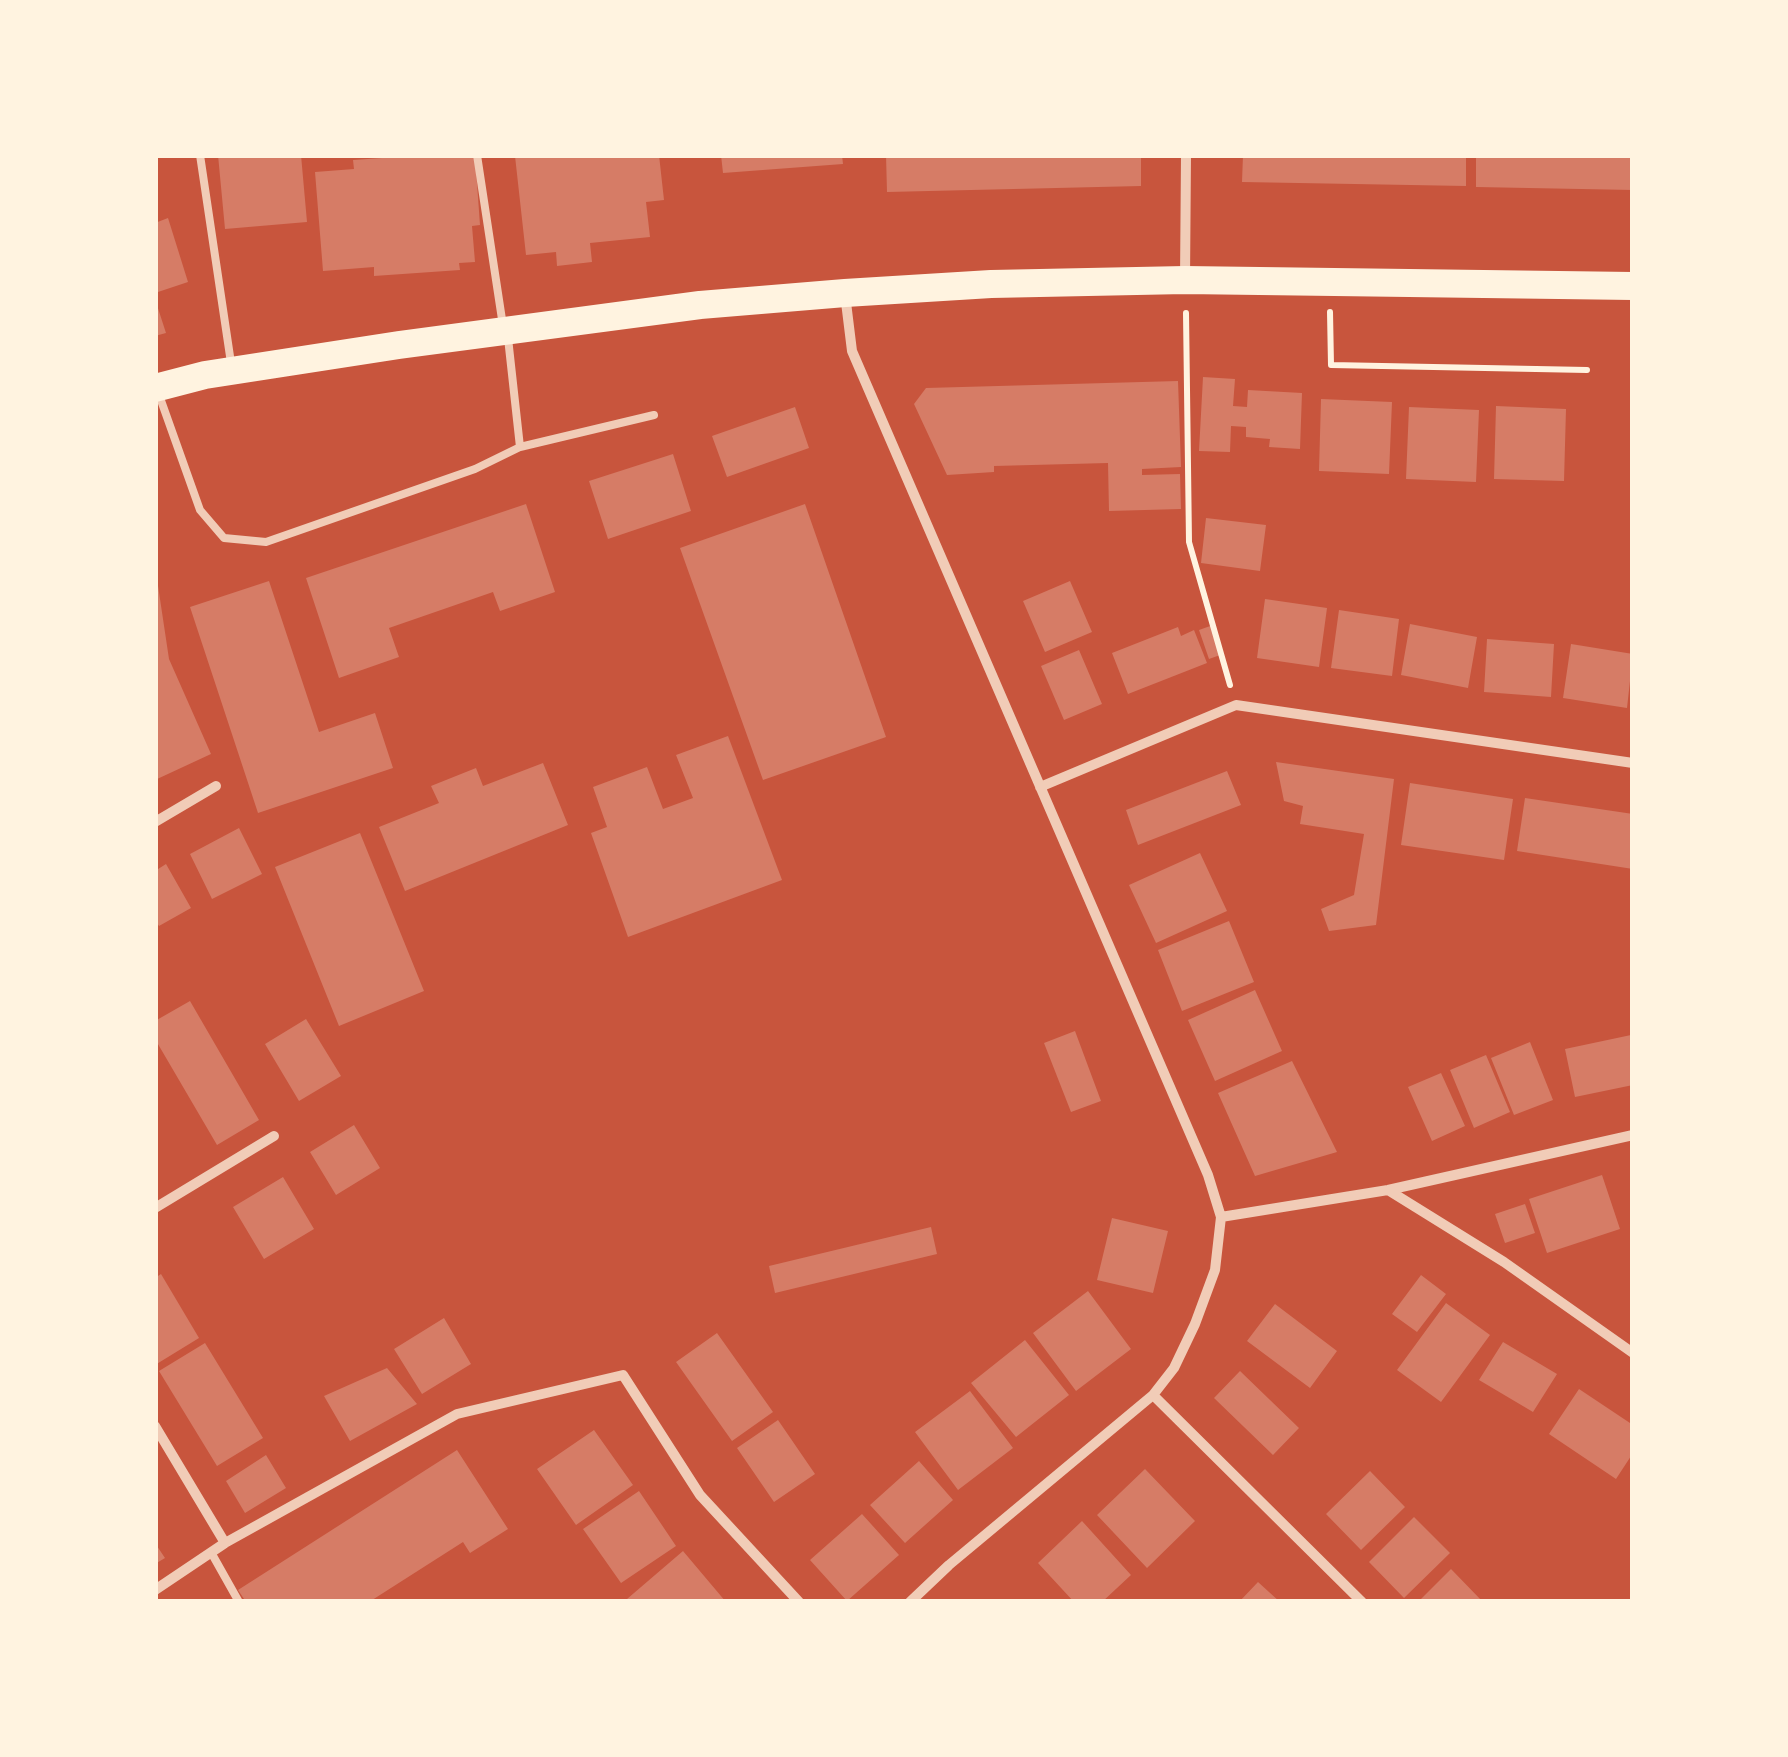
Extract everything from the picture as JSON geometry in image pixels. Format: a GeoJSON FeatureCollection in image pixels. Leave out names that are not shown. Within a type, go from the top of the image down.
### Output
{"type":"FeatureCollection","features":[{"type":"Feature","properties":{"kind":"highway"},"geometry":{"type":"LineString","coordinates":[[156,388],[204,375],[505,330],[700,305],[844,293],[1185,280],[1633,286]]}},
{"type":"Feature","properties":{"kind":"street"},"geometry":{"type":"LineString","coordinates":[[1185,280],[1186,155]]}},
{"type":"Feature","properties":{"kind":"street"},"geometry":{"type":"LineString","coordinates":[[844,293],[852,352],[1208,1175],[1221,1217],[1215,1270],[1195,1324],[1174,1368],[1153,1395],[910,1602]]}},
{"type":"Feature","properties":{"kind":"street"},"geometry":{"type":"LineString","coordinates":[[1040,787],[1236,705],[1633,763]]}},
{"type":"Feature","properties":{"kind":"street"},"geometry":{"type":"LineString","coordinates":[[155,822],[216,786]]}},
{"type":"Feature","properties":{"kind":"street"},"geometry":{"type":"LineString","coordinates":[[155,1208],[274,1136]]}},
{"type":"Feature","properties":{"kind":"street"},"geometry":{"type":"LineString","coordinates":[[1221,1217],[1388,1190],[1633,1136]]}},
{"type":"Feature","properties":{"kind":"street"},"geometry":{"type":"LineString","coordinates":[[1388,1190],[1504,1262],[1633,1352]]}},
{"type":"Feature","properties":{"kind":"street"},"geometry":{"type":"LineString","coordinates":[[155,1590],[225,1544],[457,1414],[622,1375],[700,1495],[799,1602]]}},
{"type":"Feature","properties":{"kind":"street"},"geometry":{"type":"LineString","coordinates":[[1153,1395],[1362,1602]]}},
{"type":"Feature","properties":{"kind":"street"},"geometry":{"type":"LineString","coordinates":[[155,1426],[225,1544]]}},
{"type":"Feature","properties":{"kind":"lane"},"geometry":{"type":"LineString","coordinates":[[200,155],[232,371]]}},
{"type":"Feature","properties":{"kind":"lane"},"geometry":{"type":"LineString","coordinates":[[477,155],[520,447]]}},
{"type":"Feature","properties":{"kind":"lane"},"geometry":{"type":"LineString","coordinates":[[156,388],[200,510],[224,538],[266,542],[476,469],[520,447],[654,415]]}},
{"type":"Feature","properties":{"kind":"lane"},"geometry":{"type":"LineString","coordinates":[[212,1554],[238,1602]]}},
{"type":"Feature","properties":{"kind":"path"},"geometry":{"type":"LineString","coordinates":[[1185,280],[1189,542],[1236,705]]}},
{"type":"Feature","properties":{"kind":"path"},"geometry":{"type":"LineString","coordinates":[[1329,284],[1331,365],[1587,370]]}},
{"type":"Feature","properties":{"kind":"building"},"geometry":{"type":"Polygon","coordinates":[[[218,155],[301,155],[307,222],[225,229],[218,155]]]}},
{"type":"Feature","properties":{"kind":"building"},"geometry":{"type":"Polygon","coordinates":[[[382,155],[475,155],[480,225],[472,226],[475,262],[459,263],[460,270],[374,276],[374,267],[323,271],[315,172],[354,169],[353,160],[382,155]]]}},
{"type":"Feature","properties":{"kind":"building"},"geometry":{"type":"Polygon","coordinates":[[[659,155],[664,200],[646,202],[650,237],[590,243],[592,262],[557,266],[556,252],[526,255],[515,156],[659,155]]]}},
{"type":"Feature","properties":{"kind":"building"},"geometry":{"type":"Polygon","coordinates":[[[721,155],[842,155],[843,164],[723,173],[721,155]]]}},
{"type":"Feature","properties":{"kind":"building"},"geometry":{"type":"Polygon","coordinates":[[[886,155],[1141,155],[1141,186],[887,192],[886,155]]]}},
{"type":"Feature","properties":{"kind":"building"},"geometry":{"type":"Polygon","coordinates":[[[1243,155],[1466,155],[1466,186],[1242,182],[1243,155]]]}},
{"type":"Feature","properties":{"kind":"building"},"geometry":{"type":"Polygon","coordinates":[[[1476,155],[1633,155],[1633,190],[1476,187],[1476,155]]]}},
{"type":"Feature","properties":{"kind":"building"},"geometry":{"type":"Polygon","coordinates":[[[168,218],[188,282],[155,293],[155,223],[168,218]]]}},
{"type":"Feature","properties":{"kind":"building"},"geometry":{"type":"Polygon","coordinates":[[[155,299],[166,333],[155,336],[155,299]]]}},
{"type":"Feature","properties":{"kind":"building"},"geometry":{"type":"Polygon","coordinates":[[[1203,377],[1235,379],[1233,406],[1247,407],[1248,390],[1302,393],[1300,449],[1269,447],[1270,439],[1246,437],[1246,427],[1231,426],[1230,452],[1199,451],[1203,377]]]}},
{"type":"Feature","properties":{"kind":"building"},"geometry":{"type":"Polygon","coordinates":[[[1178,381],[1181,467],[1142,469],[1142,475],[1180,474],[1181,509],[1109,511],[1108,463],[994,466],[994,472],[947,475],[914,404],[926,388],[1178,381]]]}},
{"type":"Feature","properties":{"kind":"building"},"geometry":{"type":"Polygon","coordinates":[[[1321,399],[1392,402],[1389,474],[1319,471],[1321,399]]]}},
{"type":"Feature","properties":{"kind":"building"},"geometry":{"type":"Polygon","coordinates":[[[1496,406],[1566,409],[1564,481],[1494,479],[1496,406]]]}},
{"type":"Feature","properties":{"kind":"building"},"geometry":{"type":"Polygon","coordinates":[[[795,407],[809,448],[727,477],[712,436],[795,407]]]}},
{"type":"Feature","properties":{"kind":"building"},"geometry":{"type":"Polygon","coordinates":[[[1409,407],[1479,410],[1476,482],[1406,479],[1409,407]]]}},
{"type":"Feature","properties":{"kind":"building"},"geometry":{"type":"Polygon","coordinates":[[[673,454],[691,511],[608,539],[589,481],[673,454]]]}},
{"type":"Feature","properties":{"kind":"building"},"geometry":{"type":"Polygon","coordinates":[[[526,504],[555,592],[500,611],[493,592],[389,628],[399,657],[339,678],[306,578],[526,504]]]}},
{"type":"Feature","properties":{"kind":"building"},"geometry":{"type":"Polygon","coordinates":[[[805,504],[886,737],[763,780],[680,548],[805,504]]]}},
{"type":"Feature","properties":{"kind":"building"},"geometry":{"type":"Polygon","coordinates":[[[1206,518],[1266,525],[1260,571],[1201,563],[1206,518]]]}},
{"type":"Feature","properties":{"kind":"building"},"geometry":{"type":"Polygon","coordinates":[[[155,580],[169,659],[211,754],[155,780],[155,580]]]}},
{"type":"Feature","properties":{"kind":"building"},"geometry":{"type":"Polygon","coordinates":[[[269,581],[319,732],[375,713],[393,768],[258,813],[190,607],[269,581]]]}},
{"type":"Feature","properties":{"kind":"building"},"geometry":{"type":"Polygon","coordinates":[[[1070,581],[1092,632],[1045,652],[1023,601],[1070,581]]]}},
{"type":"Feature","properties":{"kind":"building"},"geometry":{"type":"Polygon","coordinates":[[[1265,599],[1327,608],[1319,667],[1257,658],[1265,599]]]}},
{"type":"Feature","properties":{"kind":"building"},"geometry":{"type":"Polygon","coordinates":[[[1339,610],[1399,619],[1392,676],[1331,668],[1339,610]]]}},
{"type":"Feature","properties":{"kind":"building"},"geometry":{"type":"Polygon","coordinates":[[[1410,624],[1477,637],[1468,688],[1401,675],[1410,624]]]}},
{"type":"Feature","properties":{"kind":"building"},"geometry":{"type":"Polygon","coordinates":[[[1213,625],[1223,654],[1209,659],[1199,630],[1213,625]]]}},
{"type":"Feature","properties":{"kind":"building"},"geometry":{"type":"Polygon","coordinates":[[[1178,627],[1181,636],[1194,630],[1207,663],[1128,694],[1112,653],[1178,627]]]}},
{"type":"Feature","properties":{"kind":"building"},"geometry":{"type":"Polygon","coordinates":[[[1487,639],[1554,644],[1551,697],[1484,692],[1487,639]]]}},
{"type":"Feature","properties":{"kind":"building"},"geometry":{"type":"Polygon","coordinates":[[[1571,644],[1633,654],[1627,708],[1563,698],[1571,644]]]}},
{"type":"Feature","properties":{"kind":"building"},"geometry":{"type":"Polygon","coordinates":[[[1079,650],[1102,704],[1064,720],[1041,666],[1079,650]]]}},
{"type":"Feature","properties":{"kind":"building"},"geometry":{"type":"Polygon","coordinates":[[[728,736],[782,880],[628,937],[591,833],[607,827],[593,787],[647,767],[663,809],[693,798],[676,755],[728,736]]]}},
{"type":"Feature","properties":{"kind":"building"},"geometry":{"type":"Polygon","coordinates":[[[1276,762],[1394,779],[1376,925],[1329,931],[1321,909],[1354,895],[1364,834],[1300,824],[1303,806],[1284,801],[1276,762]]]}},
{"type":"Feature","properties":{"kind":"building"},"geometry":{"type":"Polygon","coordinates":[[[543,763],[568,825],[405,891],[379,827],[439,803],[431,786],[476,768],[483,786],[543,763]]]}},
{"type":"Feature","properties":{"kind":"building"},"geometry":{"type":"Polygon","coordinates":[[[1227,771],[1241,805],[1138,845],[1126,810],[1227,771]]]}},
{"type":"Feature","properties":{"kind":"building"},"geometry":{"type":"Polygon","coordinates":[[[1410,783],[1513,799],[1504,860],[1401,845],[1410,783]]]}},
{"type":"Feature","properties":{"kind":"building"},"geometry":{"type":"Polygon","coordinates":[[[1525,798],[1633,814],[1633,869],[1517,851],[1525,798]]]}},
{"type":"Feature","properties":{"kind":"building"},"geometry":{"type":"Polygon","coordinates":[[[239,828],[262,874],[212,899],[190,854],[239,828]]]}},
{"type":"Feature","properties":{"kind":"building"},"geometry":{"type":"Polygon","coordinates":[[[360,833],[424,991],[339,1026],[275,867],[360,833]]]}},
{"type":"Feature","properties":{"kind":"building"},"geometry":{"type":"Polygon","coordinates":[[[1200,853],[1227,911],[1156,943],[1129,885],[1200,853]]]}},
{"type":"Feature","properties":{"kind":"building"},"geometry":{"type":"Polygon","coordinates":[[[166,864],[191,908],[159,926],[155,920],[155,871],[166,864]]]}},
{"type":"Feature","properties":{"kind":"building"},"geometry":{"type":"Polygon","coordinates":[[[1229,921],[1254,982],[1182,1011],[1158,950],[1229,921]]]}},
{"type":"Feature","properties":{"kind":"building"},"geometry":{"type":"Polygon","coordinates":[[[1255,990],[1282,1051],[1215,1081],[1188,1020],[1255,990]]]}},
{"type":"Feature","properties":{"kind":"building"},"geometry":{"type":"Polygon","coordinates":[[[190,1001],[259,1120],[217,1145],[155,1039],[155,1021],[190,1001]]]}},
{"type":"Feature","properties":{"kind":"building"},"geometry":{"type":"Polygon","coordinates":[[[306,1019],[341,1076],[299,1101],[265,1044],[306,1019]]]}},
{"type":"Feature","properties":{"kind":"building"},"geometry":{"type":"Polygon","coordinates":[[[1075,1031],[1101,1101],[1071,1112],[1044,1043],[1075,1031]]]}},
{"type":"Feature","properties":{"kind":"building"},"geometry":{"type":"Polygon","coordinates":[[[1631,1035],[1633,1085],[1575,1097],[1565,1049],[1631,1035]]]}},
{"type":"Feature","properties":{"kind":"building"},"geometry":{"type":"Polygon","coordinates":[[[1530,1042],[1553,1100],[1514,1115],[1491,1058],[1530,1042]]]}},
{"type":"Feature","properties":{"kind":"building"},"geometry":{"type":"Polygon","coordinates":[[[1486,1055],[1510,1112],[1474,1128],[1450,1070],[1486,1055]]]}},
{"type":"Feature","properties":{"kind":"building"},"geometry":{"type":"Polygon","coordinates":[[[1292,1061],[1337,1152],[1255,1176],[1218,1093],[1292,1061]]]}},
{"type":"Feature","properties":{"kind":"building"},"geometry":{"type":"Polygon","coordinates":[[[1441,1073],[1465,1126],[1432,1141],[1408,1087],[1441,1073]]]}},
{"type":"Feature","properties":{"kind":"building"},"geometry":{"type":"Polygon","coordinates":[[[354,1125],[380,1168],[336,1195],[310,1152],[354,1125]]]}},
{"type":"Feature","properties":{"kind":"building"},"geometry":{"type":"Polygon","coordinates":[[[1602,1175],[1620,1229],[1547,1253],[1529,1199],[1602,1175]]]}},
{"type":"Feature","properties":{"kind":"building"},"geometry":{"type":"Polygon","coordinates":[[[283,1177],[314,1229],[264,1259],[233,1207],[283,1177]]]}},
{"type":"Feature","properties":{"kind":"building"},"geometry":{"type":"Polygon","coordinates":[[[1525,1204],[1535,1233],[1505,1243],[1495,1214],[1525,1204]]]}},
{"type":"Feature","properties":{"kind":"building"},"geometry":{"type":"Polygon","coordinates":[[[1112,1218],[1168,1231],[1153,1293],[1097,1280],[1112,1218]]]}},
{"type":"Feature","properties":{"kind":"building"},"geometry":{"type":"Polygon","coordinates":[[[931,1227],[937,1254],[775,1293],[769,1266],[931,1227]]]}},
{"type":"Feature","properties":{"kind":"building"},"geometry":{"type":"Polygon","coordinates":[[[161,1274],[199,1338],[155,1365],[155,1278],[161,1274]]]}},
{"type":"Feature","properties":{"kind":"building"},"geometry":{"type":"Polygon","coordinates":[[[1421,1275],[1446,1294],[1417,1332],[1392,1314],[1421,1275]]]}},
{"type":"Feature","properties":{"kind":"building"},"geometry":{"type":"Polygon","coordinates":[[[1088,1291],[1131,1349],[1076,1391],[1033,1333],[1088,1291]]]}},
{"type":"Feature","properties":{"kind":"building"},"geometry":{"type":"Polygon","coordinates":[[[1446,1303],[1490,1335],[1441,1402],[1397,1370],[1446,1303]]]}},
{"type":"Feature","properties":{"kind":"building"},"geometry":{"type":"Polygon","coordinates":[[[1275,1304],[1337,1351],[1310,1388],[1247,1341],[1275,1304]]]}},
{"type":"Feature","properties":{"kind":"building"},"geometry":{"type":"Polygon","coordinates":[[[444,1318],[471,1364],[422,1394],[394,1349],[444,1318]]]}},
{"type":"Feature","properties":{"kind":"building"},"geometry":{"type":"Polygon","coordinates":[[[717,1333],[773,1412],[732,1441],[676,1362],[717,1333]]]}},
{"type":"Feature","properties":{"kind":"building"},"geometry":{"type":"Polygon","coordinates":[[[1025,1340],[1069,1395],[1016,1437],[971,1383],[1025,1340]]]}},
{"type":"Feature","properties":{"kind":"building"},"geometry":{"type":"Polygon","coordinates":[[[1503,1342],[1557,1374],[1533,1412],[1479,1380],[1503,1342]]]}},
{"type":"Feature","properties":{"kind":"building"},"geometry":{"type":"Polygon","coordinates":[[[205,1343],[263,1438],[217,1466],[159,1371],[205,1343]]]}},
{"type":"Feature","properties":{"kind":"building"},"geometry":{"type":"Polygon","coordinates":[[[387,1368],[417,1404],[350,1441],[324,1396],[387,1368]]]}},
{"type":"Feature","properties":{"kind":"building"},"geometry":{"type":"Polygon","coordinates":[[[1240,1371],[1299,1428],[1273,1455],[1214,1398],[1240,1371]]]}},
{"type":"Feature","properties":{"kind":"building"},"geometry":{"type":"Polygon","coordinates":[[[1579,1389],[1633,1425],[1633,1453],[1616,1479],[1549,1434],[1579,1389]]]}},
{"type":"Feature","properties":{"kind":"building"},"geometry":{"type":"Polygon","coordinates":[[[970,1391],[1013,1448],[958,1490],[915,1432],[970,1391]]]}},
{"type":"Feature","properties":{"kind":"building"},"geometry":{"type":"Polygon","coordinates":[[[778,1420],[815,1474],[774,1502],[737,1448],[778,1420]]]}},
{"type":"Feature","properties":{"kind":"building"},"geometry":{"type":"Polygon","coordinates":[[[594,1430],[633,1485],[576,1525],[537,1469],[594,1430]]]}},
{"type":"Feature","properties":{"kind":"building"},"geometry":{"type":"Polygon","coordinates":[[[457,1450],[508,1529],[470,1553],[463,1542],[369,1602],[246,1602],[238,1590],[457,1450]]]}},
{"type":"Feature","properties":{"kind":"building"},"geometry":{"type":"Polygon","coordinates":[[[266,1455],[286,1488],[245,1513],[226,1481],[266,1455]]]}},
{"type":"Feature","properties":{"kind":"building"},"geometry":{"type":"Polygon","coordinates":[[[919,1461],[953,1500],[905,1543],[870,1505],[919,1461]]]}},
{"type":"Feature","properties":{"kind":"building"},"geometry":{"type":"Polygon","coordinates":[[[1145,1469],[1195,1521],[1147,1568],[1097,1515],[1145,1469]]]}},
{"type":"Feature","properties":{"kind":"building"},"geometry":{"type":"Polygon","coordinates":[[[1370,1471],[1405,1507],[1361,1550],[1326,1514],[1370,1471]]]}},
{"type":"Feature","properties":{"kind":"building"},"geometry":{"type":"Polygon","coordinates":[[[639,1491],[676,1546],[621,1583],[583,1529],[639,1491]]]}},
{"type":"Feature","properties":{"kind":"building"},"geometry":{"type":"Polygon","coordinates":[[[862,1514],[899,1555],[847,1601],[810,1560],[862,1514]]]}},
{"type":"Feature","properties":{"kind":"building"},"geometry":{"type":"Polygon","coordinates":[[[1414,1517],[1450,1553],[1404,1598],[1369,1562],[1414,1517]]]}},
{"type":"Feature","properties":{"kind":"building"},"geometry":{"type":"Polygon","coordinates":[[[1082,1521],[1131,1575],[1102,1602],[1074,1602],[1038,1563],[1082,1521]]]}},
{"type":"Feature","properties":{"kind":"building"},"geometry":{"type":"Polygon","coordinates":[[[155,1543],[165,1558],[155,1564],[155,1543]]]}},
{"type":"Feature","properties":{"kind":"building"},"geometry":{"type":"Polygon","coordinates":[[[683,1551],[726,1602],[627,1599],[683,1551]]]}},
{"type":"Feature","properties":{"kind":"building"},"geometry":{"type":"Polygon","coordinates":[[[1451,1569],[1483,1602],[1418,1602],[1451,1569]]]}},
{"type":"Feature","properties":{"kind":"building"},"geometry":{"type":"Polygon","coordinates":[[[1258,1582],[1280,1602],[1239,1602],[1258,1582]]]}}]}
